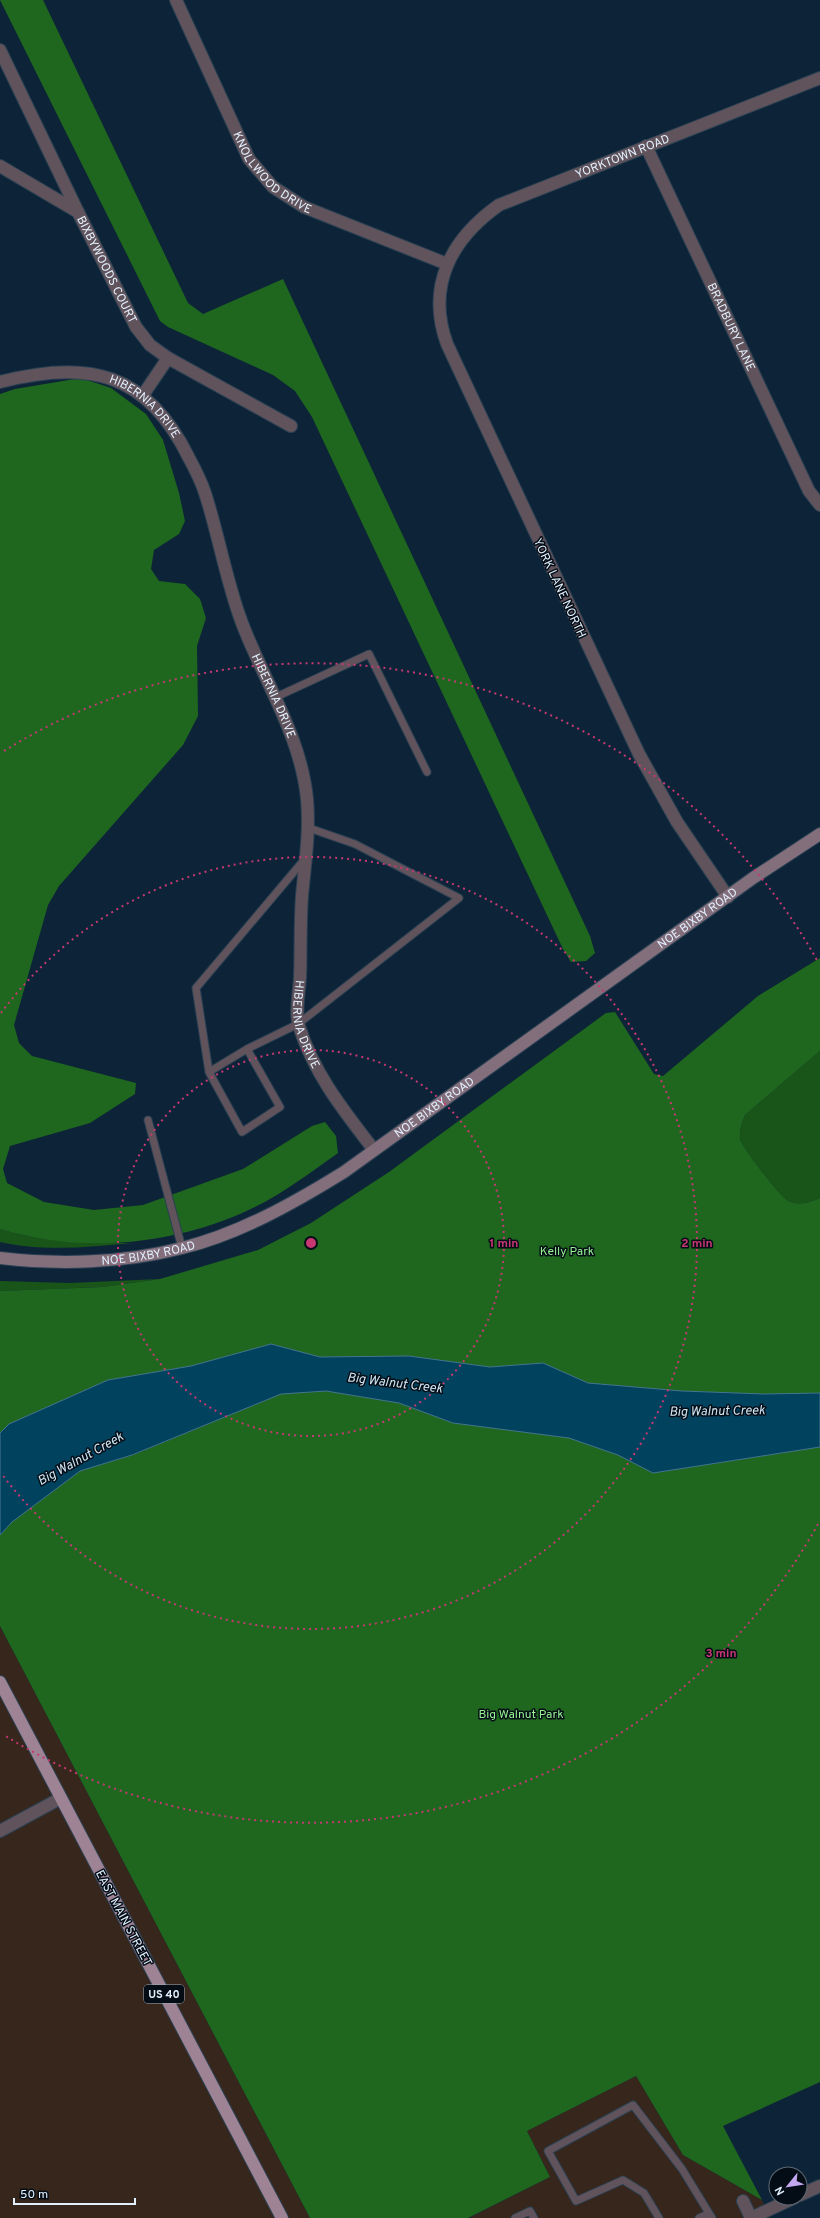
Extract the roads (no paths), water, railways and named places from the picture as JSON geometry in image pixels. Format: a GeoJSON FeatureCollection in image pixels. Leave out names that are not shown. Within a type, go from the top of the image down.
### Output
{"type":"FeatureCollection","features":[{"type":"Feature","properties":{"kind":"main road","name":"EAST MAIN STREET"},"geometry":{"type":"LineString","coordinates":[[0,1682],[282,2218]]}},
{"type":"Feature","properties":{"kind":"street","name":"KNOLLWOOD DRIVE"},"geometry":{"type":"LineString","coordinates":[[176,0],[249,160],[273,187],[304,207],[447,264]]}},
{"type":"Feature","properties":{"kind":"street"},"geometry":{"type":"LineString","coordinates":[[0,50],[78,212]]}},
{"type":"Feature","properties":{"kind":"street","name":"YORKTOWN ROAD"},"geometry":{"type":"LineString","coordinates":[[447,264],[472,228],[499,205],[820,78]]}},
{"type":"Feature","properties":{"kind":"street","name":"BRADBURY LANE"},"geometry":{"type":"LineString","coordinates":[[646,146],[809,491],[820,505]]}},
{"type":"Feature","properties":{"kind":"street","name":"BIXBYWOODS COURT"},"geometry":{"type":"LineString","coordinates":[[0,166],[78,212],[136,326],[150,345],[168,358],[291,426]]}},
{"type":"Feature","properties":{"kind":"street","name":"YORK LANE NORTH"},"geometry":{"type":"LineString","coordinates":[[447,264],[438,304],[441,330],[446,344],[639,754],[677,822],[728,897]]}},
{"type":"Feature","properties":{"kind":"street"},"geometry":{"type":"LineString","coordinates":[[143,395],[168,358]]}},
{"type":"Feature","properties":{"kind":"street","name":"HIBERNIA DRIVE"},"geometry":{"type":"LineString","coordinates":[[0,382],[52,372],[84,372],[102,375],[143,395],[157,408],[182,444],[205,492],[227,576],[242,624],[276,697],[302,768],[307,798],[309,828],[302,896],[298,1024],[324,1083],[374,1150]]}},
{"type":"Feature","properties":{"kind":"street","name":"NOE BIXBY ROAD"},"geometry":{"type":"LineString","coordinates":[[0,1258],[50,1262],[88,1261],[155,1254],[182,1248],[215,1237],[273,1212],[324,1184],[374,1150],[782,858],[820,834]]}},
{"type":"Feature","properties":{"kind":"street"},"geometry":{"type":"LineString","coordinates":[[0,1831],[61,1798]]}},
{"type":"Feature","properties":{"kind":"street"},"geometry":{"type":"LineString","coordinates":[[808,2191],[820,2186]]}},
{"type":"Feature","properties":{"kind":"street"},"geometry":{"type":"LineString","coordinates":[[743,2201],[751,2218],[777,2206]]}},
{"type":"Feature","properties":{"kind":"lane"},"geometry":{"type":"LineString","coordinates":[[276,697],[369,654],[427,772]]}},
{"type":"Feature","properties":{"kind":"lane"},"geometry":{"type":"LineString","coordinates":[[209,1072],[247,1049],[298,1024],[459,898],[355,844],[309,828]]}},
{"type":"Feature","properties":{"kind":"lane"},"geometry":{"type":"LineString","coordinates":[[247,1049],[280,1107],[242,1132],[209,1072],[196,988],[307,857]]}},
{"type":"Feature","properties":{"kind":"lane"},"geometry":{"type":"LineString","coordinates":[[148,1120],[182,1248]]}},
{"type":"Feature","properties":{"kind":"lane"},"geometry":{"type":"LineString","coordinates":[[659,2218],[644,2193],[623,2180],[576,2201],[548,2151],[634,2105],[682,2168],[710,2216],[699,2218]]}},
{"type":"Feature","properties":{"kind":"lane"},"geometry":{"type":"LineString","coordinates":[[515,2218],[530,2211],[534,2218]]}},
{"type":"Feature","properties":{"kind":"water","name":"Big Walnut Creek"},"geometry":{"type":"Polygon","coordinates":[[[271,1344],[320,1357],[409,1356],[490,1367],[543,1363],[588,1383],[682,1391],[764,1394],[820,1393],[820,1447],[653,1473],[618,1455],[569,1438],[453,1423],[399,1403],[326,1391],[281,1394],[132,1455],[80,1471],[12,1522],[0,1535],[0,1433],[9,1424],[108,1380],[191,1366],[271,1344]]]}},
{"type":"Feature","properties":{"kind":"park label","name":"Kelly Park"},"geometry":{"type":"Point","coordinates":[567,1251]}},
{"type":"Feature","properties":{"kind":"park label","name":"Big Walnut Park"},"geometry":{"type":"Point","coordinates":[521,1714]}}]}
